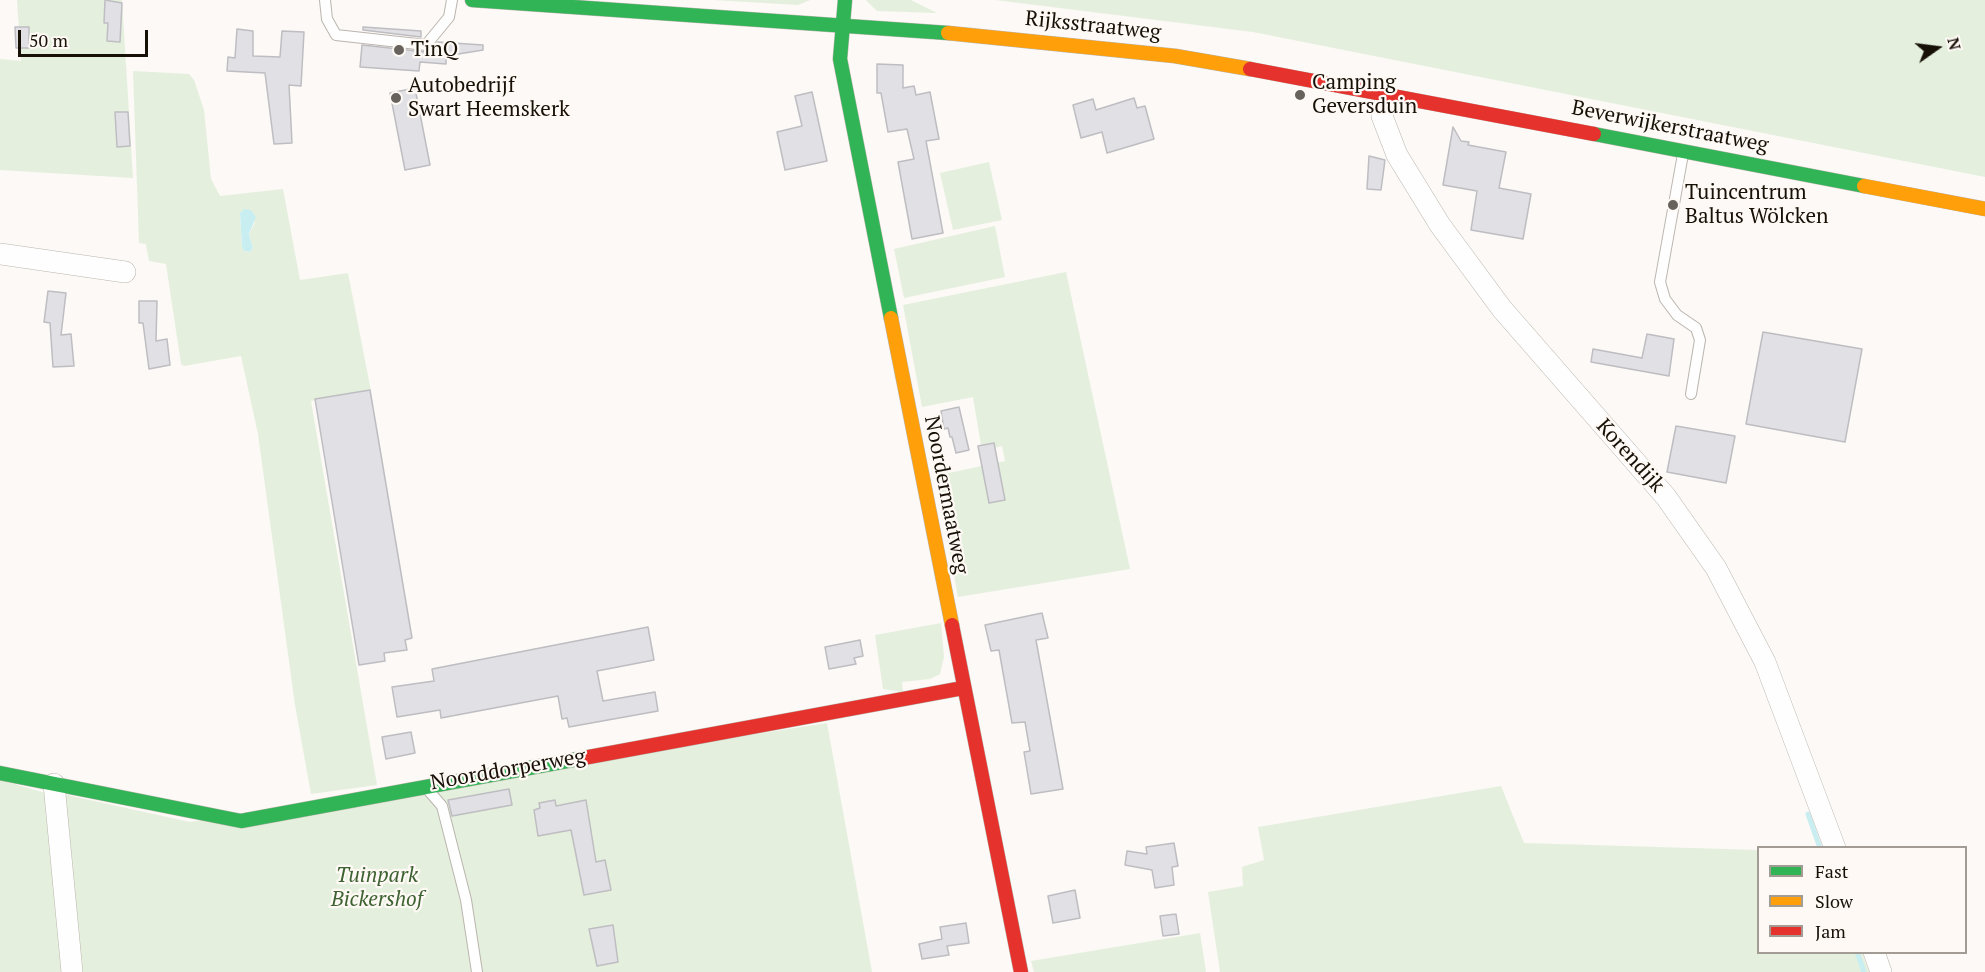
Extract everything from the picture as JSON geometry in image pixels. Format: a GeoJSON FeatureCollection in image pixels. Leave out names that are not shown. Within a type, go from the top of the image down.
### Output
{"type":"FeatureCollection","features":[{"type":"Feature","properties":{"kind":"street","name":"Rijksstraatweg"},"geometry":{"type":"LineString","coordinates":[[472,0],[843,25],[1131,50],[1348,86]]}},
{"type":"Feature","properties":{"kind":"street","name":"Noordermaatweg"},"geometry":{"type":"LineString","coordinates":[[844,0],[840,59],[843,78],[1020,972]]}},
{"type":"Feature","properties":{"kind":"street","name":"Beverwijkerstraatweg"},"geometry":{"type":"LineString","coordinates":[[1348,86],[1985,209]]}},
{"type":"Feature","properties":{"kind":"street","name":"Korendijk"},"geometry":{"type":"LineString","coordinates":[[1387,94],[1382,116],[1396,155],[1440,225],[1502,309],[1666,497],[1716,568],[1769,672],[1834,846]]}},
{"type":"Feature","properties":{"kind":"street"},"geometry":{"type":"LineString","coordinates":[[0,254],[125,272]]}},
{"type":"Feature","properties":{"kind":"street","name":"Noorddorperweg"},"geometry":{"type":"LineString","coordinates":[[0,773],[242,820],[963,688]]}},
{"type":"Feature","properties":{"kind":"street"},"geometry":{"type":"LineString","coordinates":[[54,784],[72,972]]}},
{"type":"Feature","properties":{"kind":"street"},"geometry":{"type":"LineString","coordinates":[[1875,954],[1881,972]]}},
{"type":"Feature","properties":{"kind":"lane"},"geometry":{"type":"LineString","coordinates":[[325,0],[327,19],[336,35],[426,45],[449,17],[452,0]]}},
{"type":"Feature","properties":{"kind":"lane"},"geometry":{"type":"LineString","coordinates":[[1684,151],[1660,282],[1665,299],[1677,315],[1696,328],[1700,340],[1691,394]]}},
{"type":"Feature","properties":{"kind":"lane"},"geometry":{"type":"LineString","coordinates":[[424,785],[442,806],[466,900],[477,972]]}},
{"type":"Feature","properties":{"kind":"green space"},"geometry":{"type":"Polygon","coordinates":[[[17,0],[122,0],[133,178],[0,170],[0,59],[21,61],[17,0]]]}},
{"type":"Feature","properties":{"kind":"green space"},"geometry":{"type":"Polygon","coordinates":[[[713,0],[810,0],[798,5],[713,0]]]}},
{"type":"Feature","properties":{"kind":"green space"},"geometry":{"type":"Polygon","coordinates":[[[866,0],[911,0],[937,13],[877,11],[866,0]]]}},
{"type":"Feature","properties":{"kind":"green space"},"geometry":{"type":"Polygon","coordinates":[[[995,0],[1985,0],[1985,177],[1253,32],[995,0]]]}},
{"type":"Feature","properties":{"kind":"green space"},"geometry":{"type":"Polygon","coordinates":[[[133,71],[189,74],[194,80],[204,110],[211,179],[220,196],[283,189],[300,280],[348,273],[371,391],[311,401],[377,785],[311,794],[295,705],[258,434],[241,356],[184,366],[181,364],[166,264],[149,261],[146,244],[139,243],[133,71]],[[240,213],[244,251],[250,252],[253,248],[249,234],[255,222],[240,213]]]}},
{"type":"Feature","properties":{"kind":"green space"},"geometry":{"type":"Polygon","coordinates":[[[989,162],[1002,220],[953,230],[940,173],[989,162]]]}},
{"type":"Feature","properties":{"kind":"green space"},"geometry":{"type":"Polygon","coordinates":[[[995,226],[1005,277],[904,298],[894,249],[995,226]]]}},
{"type":"Feature","properties":{"kind":"green space"},"geometry":{"type":"Polygon","coordinates":[[[1066,272],[1130,569],[958,597],[935,476],[1005,461],[1002,446],[982,451],[973,397],[922,407],[903,305],[1066,272]]]}},
{"type":"Feature","properties":{"kind":"green space"},"geometry":{"type":"Polygon","coordinates":[[[941,623],[944,657],[940,674],[930,679],[902,682],[903,692],[883,689],[875,635],[941,623]]]}},
{"type":"Feature","properties":{"kind":"green space","name":"Tuinpark Bickershof"},"geometry":{"type":"Polygon","coordinates":[[[827,723],[872,972],[75,972],[58,793],[190,822],[827,723]]]}},
{"type":"Feature","properties":{"kind":"green space"},"geometry":{"type":"Polygon","coordinates":[[[0,780],[49,794],[68,972],[0,972],[0,780]]]}},
{"type":"Feature","properties":{"kind":"green space"},"geometry":{"type":"Polygon","coordinates":[[[1501,786],[1524,843],[1757,850],[1757,954],[1862,954],[1869,972],[1220,972],[1208,892],[1243,886],[1242,867],[1264,860],[1258,827],[1501,786]]]}},
{"type":"Feature","properties":{"kind":"green space"},"geometry":{"type":"Polygon","coordinates":[[[1200,933],[1206,972],[1034,972],[1031,961],[1200,933]]]}},
{"type":"Feature","properties":{"kind":"water"},"geometry":{"type":"Polygon","coordinates":[[[244,209],[251,210],[256,217],[249,234],[253,248],[250,252],[244,251],[242,247],[240,213],[244,209]]]}},
{"type":"Feature","properties":{"kind":"building"},"geometry":{"type":"Polygon","coordinates":[[[105,0],[122,3],[120,42],[107,41],[108,23],[104,23],[105,0]]]}},
{"type":"Feature","properties":{"kind":"building"},"geometry":{"type":"Polygon","coordinates":[[[15,27],[29,27],[29,48],[16,48],[15,27]]]}},
{"type":"Feature","properties":{"kind":"building"},"geometry":{"type":"Polygon","coordinates":[[[363,27],[421,31],[421,37],[363,30],[363,27]]]}},
{"type":"Feature","properties":{"kind":"building"},"geometry":{"type":"Polygon","coordinates":[[[237,29],[253,31],[253,56],[280,57],[282,31],[304,32],[301,86],[289,85],[292,143],[274,144],[265,73],[227,71],[228,57],[235,58],[237,29]]]}},
{"type":"Feature","properties":{"kind":"building"},"geometry":{"type":"Polygon","coordinates":[[[438,42],[483,45],[483,50],[446,56],[446,64],[420,62],[419,71],[360,67],[362,45],[426,52],[438,42]]]}},
{"type":"Feature","properties":{"kind":"building"},"geometry":{"type":"Polygon","coordinates":[[[877,64],[903,65],[903,88],[914,86],[916,95],[930,92],[939,139],[926,141],[943,233],[912,239],[898,162],[914,159],[907,129],[888,132],[881,93],[877,93],[877,64]]]}},
{"type":"Feature","properties":{"kind":"building"},"geometry":{"type":"Polygon","coordinates":[[[415,88],[430,165],[405,170],[390,93],[415,88]]]}},
{"type":"Feature","properties":{"kind":"building"},"geometry":{"type":"Polygon","coordinates":[[[812,92],[827,161],[785,170],[777,132],[802,126],[795,96],[812,92]]]}},
{"type":"Feature","properties":{"kind":"building"},"geometry":{"type":"Polygon","coordinates":[[[1134,98],[1137,108],[1145,106],[1154,139],[1107,153],[1102,132],[1081,138],[1073,105],[1093,99],[1096,110],[1134,98]]]}},
{"type":"Feature","properties":{"kind":"building"},"geometry":{"type":"Polygon","coordinates":[[[115,112],[128,112],[130,146],[117,147],[115,112]]]}},
{"type":"Feature","properties":{"kind":"building"},"geometry":{"type":"Polygon","coordinates":[[[1453,127],[1461,141],[1469,142],[1468,145],[1506,152],[1499,188],[1531,194],[1523,239],[1471,230],[1477,191],[1443,185],[1453,127]]]}},
{"type":"Feature","properties":{"kind":"building"},"geometry":{"type":"Polygon","coordinates":[[[1369,156],[1385,160],[1381,190],[1367,189],[1369,156]]]}},
{"type":"Feature","properties":{"kind":"building"},"geometry":{"type":"Polygon","coordinates":[[[48,291],[66,293],[61,335],[71,334],[74,366],[53,367],[50,323],[44,322],[48,291]]]}},
{"type":"Feature","properties":{"kind":"building"},"geometry":{"type":"Polygon","coordinates":[[[139,301],[157,301],[156,341],[167,339],[170,365],[149,369],[143,323],[139,323],[139,301]]]}},
{"type":"Feature","properties":{"kind":"building"},"geometry":{"type":"Polygon","coordinates":[[[1763,332],[1862,349],[1845,442],[1746,424],[1763,332]]]}},
{"type":"Feature","properties":{"kind":"building"},"geometry":{"type":"Polygon","coordinates":[[[1647,334],[1674,339],[1669,376],[1591,362],[1593,349],[1642,358],[1647,334]]]}},
{"type":"Feature","properties":{"kind":"building"},"geometry":{"type":"Polygon","coordinates":[[[370,390],[412,638],[405,640],[407,650],[384,653],[385,661],[359,665],[315,399],[370,390]]]}},
{"type":"Feature","properties":{"kind":"building"},"geometry":{"type":"Polygon","coordinates":[[[959,407],[969,450],[956,453],[948,428],[944,429],[941,411],[959,407]]]}},
{"type":"Feature","properties":{"kind":"building"},"geometry":{"type":"Polygon","coordinates":[[[1676,426],[1735,436],[1726,483],[1667,472],[1676,426]]]}},
{"type":"Feature","properties":{"kind":"building"},"geometry":{"type":"Polygon","coordinates":[[[994,443],[1005,500],[989,503],[978,446],[994,443]]]}},
{"type":"Feature","properties":{"kind":"building"},"geometry":{"type":"Polygon","coordinates":[[[1042,613],[1048,638],[1036,640],[1063,789],[1031,794],[1024,752],[1030,751],[1025,722],[1012,723],[999,650],[991,651],[985,625],[1042,613]]]}},
{"type":"Feature","properties":{"kind":"building"},"geometry":{"type":"Polygon","coordinates":[[[648,627],[654,660],[597,671],[603,701],[655,692],[658,711],[569,727],[567,718],[562,719],[558,696],[441,718],[440,710],[397,717],[392,687],[434,681],[432,669],[648,627]]]}},
{"type":"Feature","properties":{"kind":"building"},"geometry":{"type":"Polygon","coordinates":[[[860,640],[863,656],[854,658],[856,664],[829,669],[825,647],[860,640]]]}},
{"type":"Feature","properties":{"kind":"building"},"geometry":{"type":"Polygon","coordinates":[[[411,732],[415,753],[386,759],[382,737],[411,732]]]}},
{"type":"Feature","properties":{"kind":"building"},"geometry":{"type":"Polygon","coordinates":[[[509,789],[512,805],[452,816],[448,800],[509,789]]]}},
{"type":"Feature","properties":{"kind":"building"},"geometry":{"type":"Polygon","coordinates":[[[555,800],[556,806],[586,800],[596,862],[605,860],[611,890],[584,895],[571,830],[538,836],[534,810],[540,808],[539,803],[555,800]]]}},
{"type":"Feature","properties":{"kind":"building"},"geometry":{"type":"Polygon","coordinates":[[[1174,843],[1178,866],[1172,867],[1174,885],[1155,888],[1152,870],[1125,865],[1127,851],[1147,854],[1146,847],[1174,843]]]}},
{"type":"Feature","properties":{"kind":"building"},"geometry":{"type":"Polygon","coordinates":[[[1075,890],[1080,918],[1053,923],[1048,896],[1075,890]]]}},
{"type":"Feature","properties":{"kind":"building"},"geometry":{"type":"Polygon","coordinates":[[[1176,914],[1179,934],[1163,936],[1160,916],[1176,914]]]}},
{"type":"Feature","properties":{"kind":"building"},"geometry":{"type":"Polygon","coordinates":[[[966,923],[969,943],[947,946],[949,955],[922,959],[919,944],[942,939],[940,927],[966,923]]]}},
{"type":"Feature","properties":{"kind":"building"},"geometry":{"type":"Polygon","coordinates":[[[613,925],[618,962],[597,966],[589,929],[613,925]]]}},
{"type":"Feature","properties":{"kind":"waterway"},"geometry":{"type":"LineString","coordinates":[[1808,814],[1819,846]]}},
{"type":"Feature","properties":{"kind":"waterway"},"geometry":{"type":"LineString","coordinates":[[1858,954],[1864,972]]}},
{"type":"Feature","properties":{"kind":"traffic: fast"},"geometry":{"type":"LineString","coordinates":[[472,0],[948,33]]}},
{"type":"Feature","properties":{"kind":"traffic: fast"},"geometry":{"type":"LineString","coordinates":[[845,0],[840,59],[891,318]]}},
{"type":"Feature","properties":{"kind":"traffic: fast"},"geometry":{"type":"LineString","coordinates":[[1594,134],[1864,186]]}},
{"type":"Feature","properties":{"kind":"traffic: fast"},"geometry":{"type":"LineString","coordinates":[[0,773],[241,821],[578,759]]}},
{"type":"Feature","properties":{"kind":"traffic: slow"},"geometry":{"type":"LineString","coordinates":[[948,33],[1175,56],[1250,69]]}},
{"type":"Feature","properties":{"kind":"traffic: slow"},"geometry":{"type":"LineString","coordinates":[[1864,186],[1985,209]]}},
{"type":"Feature","properties":{"kind":"traffic: slow"},"geometry":{"type":"LineString","coordinates":[[891,318],[952,625]]}},
{"type":"Feature","properties":{"kind":"traffic: jam"},"geometry":{"type":"LineString","coordinates":[[1250,69],[1594,134]]}},
{"type":"Feature","properties":{"kind":"traffic: jam"},"geometry":{"type":"LineString","coordinates":[[952,625],[1021,972]]}},
{"type":"Feature","properties":{"kind":"traffic: jam"},"geometry":{"type":"LineString","coordinates":[[578,759],[963,688]]}},
{"type":"Feature","properties":{"kind":"place","name":"TinQ"},"geometry":{"type":"Point","coordinates":[399,50]}},
{"type":"Feature","properties":{"kind":"place","name":"Camping Geversduin"},"geometry":{"type":"Point","coordinates":[1300,95]}},
{"type":"Feature","properties":{"kind":"place","name":"Autobedrijf Swart Heemskerk"},"geometry":{"type":"Point","coordinates":[396,98]}},
{"type":"Feature","properties":{"kind":"place","name":"Tuincentrum Baltus Wölcken"},"geometry":{"type":"Point","coordinates":[1673,205]}}]}
